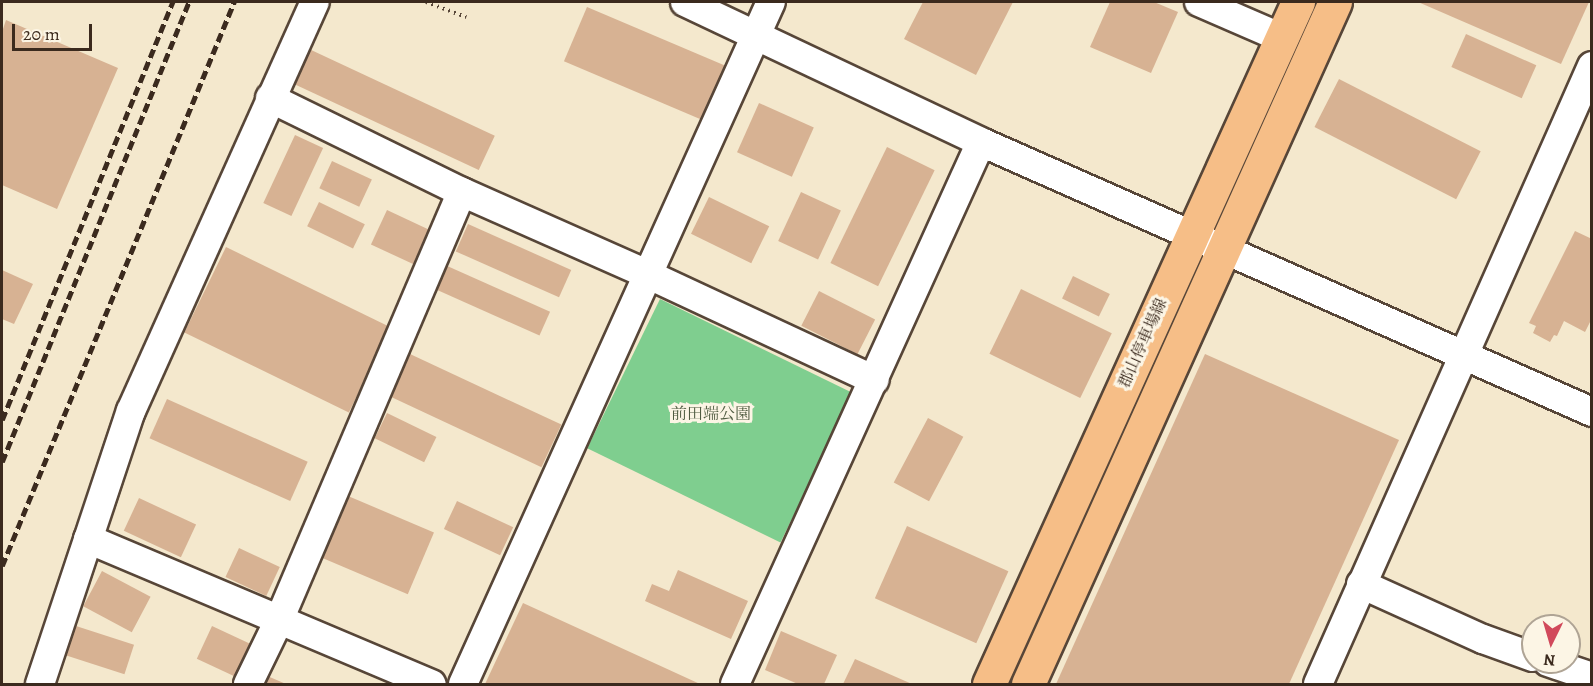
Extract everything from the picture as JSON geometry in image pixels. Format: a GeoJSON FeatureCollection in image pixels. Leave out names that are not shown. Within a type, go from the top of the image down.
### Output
{"type":"FeatureCollection","features":[{"type":"Feature","properties":{"kind":"main road","name":"郡山停車場線"},"geometry":{"type":"LineString","coordinates":[[988,684],[1298,2]]}},
{"type":"Feature","properties":{"kind":"main road"},"geometry":{"type":"LineString","coordinates":[[1028,684],[1335,2]]}},
{"type":"Feature","properties":{"kind":"street"},"geometry":{"type":"LineString","coordinates":[[40,684],[131,411],[315,2]]}},
{"type":"Feature","properties":{"kind":"street"},"geometry":{"type":"LineString","coordinates":[[686,2],[757,33],[981,142],[1592,412]]}},
{"type":"Feature","properties":{"kind":"street"},"geometry":{"type":"LineString","coordinates":[[463,684],[771,2]]}},
{"type":"Feature","properties":{"kind":"street"},"geometry":{"type":"LineString","coordinates":[[1199,2],[1282,38]]}},
{"type":"Feature","properties":{"kind":"street"},"geometry":{"type":"LineString","coordinates":[[1318,684],[1592,66]]}},
{"type":"Feature","properties":{"kind":"street"},"geometry":{"type":"LineString","coordinates":[[270,98],[462,192],[648,274],[874,380]]}},
{"type":"Feature","properties":{"kind":"street"},"geometry":{"type":"LineString","coordinates":[[735,684],[981,142]]}},
{"type":"Feature","properties":{"kind":"street"},"geometry":{"type":"LineString","coordinates":[[248,684],[280,618],[462,192]]}},
{"type":"Feature","properties":{"kind":"street"},"geometry":{"type":"LineString","coordinates":[[88,539],[432,684]]}},
{"type":"Feature","properties":{"kind":"street"},"geometry":{"type":"LineString","coordinates":[[1361,584],[1484,639],[1521,653]]}},
{"type":"Feature","properties":{"kind":"path"},"geometry":{"type":"LineString","coordinates":[[426,2],[466,17]]}},
{"type":"Feature","properties":{"kind":"green space","name":"前田端公園"},"geometry":{"type":"Polygon","coordinates":[[[660,299],[853,393],[780,542],[587,448],[660,299]]]}},
{"type":"Feature","properties":{"kind":"building"},"geometry":{"type":"Polygon","coordinates":[[[923,2],[1013,2],[976,75],[904,39],[923,2]]]}},
{"type":"Feature","properties":{"kind":"building"},"geometry":{"type":"Polygon","coordinates":[[[1110,2],[1154,2],[1178,12],[1151,73],[1090,47],[1110,2]]]}},
{"type":"Feature","properties":{"kind":"building"},"geometry":{"type":"Polygon","coordinates":[[[1418,2],[1589,2],[1561,64],[1418,2]]]}},
{"type":"Feature","properties":{"kind":"building"},"geometry":{"type":"Polygon","coordinates":[[[587,7],[726,66],[703,120],[564,61],[587,7]]]}},
{"type":"Feature","properties":{"kind":"building"},"geometry":{"type":"Polygon","coordinates":[[[6,20],[118,68],[57,209],[2,185],[2,32],[6,20]]]}},
{"type":"Feature","properties":{"kind":"building"},"geometry":{"type":"Polygon","coordinates":[[[1466,34],[1536,65],[1522,98],[1451,67],[1466,34]]]}},
{"type":"Feature","properties":{"kind":"building"},"geometry":{"type":"Polygon","coordinates":[[[309,49],[495,136],[479,170],[293,83],[309,49]]]}},
{"type":"Feature","properties":{"kind":"building"},"geometry":{"type":"Polygon","coordinates":[[[1339,79],[1481,151],[1456,199],[1314,127],[1339,79]]]}},
{"type":"Feature","properties":{"kind":"building"},"geometry":{"type":"Polygon","coordinates":[[[759,103],[814,127],[792,177],[737,152],[759,103]]]}},
{"type":"Feature","properties":{"kind":"building"},"geometry":{"type":"Polygon","coordinates":[[[295,135],[323,148],[291,216],[263,203],[295,135]]]}},
{"type":"Feature","properties":{"kind":"building"},"geometry":{"type":"Polygon","coordinates":[[[887,147],[935,170],[878,286],[830,263],[887,147]]]}},
{"type":"Feature","properties":{"kind":"building"},"geometry":{"type":"Polygon","coordinates":[[[332,161],[372,180],[359,207],[319,188],[332,161]]]}},
{"type":"Feature","properties":{"kind":"building"},"geometry":{"type":"Polygon","coordinates":[[[801,192],[841,211],[818,260],[778,241],[801,192]]]}},
{"type":"Feature","properties":{"kind":"building"},"geometry":{"type":"Polygon","coordinates":[[[709,197],[769,226],[751,263],[691,234],[709,197]]]}},
{"type":"Feature","properties":{"kind":"building"},"geometry":{"type":"Polygon","coordinates":[[[319,202],[365,224],[353,249],[307,226],[319,202]]]}},
{"type":"Feature","properties":{"kind":"building"},"geometry":{"type":"Polygon","coordinates":[[[387,210],[435,232],[419,267],[371,244],[387,210]]]}},
{"type":"Feature","properties":{"kind":"building"},"geometry":{"type":"Polygon","coordinates":[[[468,224],[571,270],[559,297],[456,251],[468,224]]]}},
{"type":"Feature","properties":{"kind":"building"},"geometry":{"type":"Polygon","coordinates":[[[1575,231],[1592,239],[1592,318],[1585,332],[1564,321],[1557,336],[1554,335],[1550,342],[1533,333],[1536,326],[1529,323],[1575,231]]]}},
{"type":"Feature","properties":{"kind":"building"},"geometry":{"type":"Polygon","coordinates":[[[226,247],[390,327],[349,413],[184,332],[226,247]]]}},
{"type":"Feature","properties":{"kind":"building"},"geometry":{"type":"Polygon","coordinates":[[[445,265],[550,312],[539,336],[434,289],[445,265]]]}},
{"type":"Feature","properties":{"kind":"building"},"geometry":{"type":"Polygon","coordinates":[[[2,270],[33,284],[14,324],[2,319],[2,270]]]}},
{"type":"Feature","properties":{"kind":"building"},"geometry":{"type":"Polygon","coordinates":[[[1073,276],[1110,294],[1099,316],[1062,298],[1073,276]]]}},
{"type":"Feature","properties":{"kind":"building"},"geometry":{"type":"Polygon","coordinates":[[[1021,289],[1112,333],[1080,398],[989,354],[1021,289]]]}},
{"type":"Feature","properties":{"kind":"building"},"geometry":{"type":"Polygon","coordinates":[[[819,291],[875,320],[857,354],[801,326],[819,291]]]}},
{"type":"Feature","properties":{"kind":"building"},"geometry":{"type":"Polygon","coordinates":[[[410,354],[561,425],[541,467],[390,397],[410,354]]]}},
{"type":"Feature","properties":{"kind":"building"},"geometry":{"type":"Polygon","coordinates":[[[1205,354],[1399,440],[1289,684],[1056,684],[1205,354]]]}},
{"type":"Feature","properties":{"kind":"building"},"geometry":{"type":"Polygon","coordinates":[[[167,399],[308,462],[290,501],[150,438],[167,399]]]}},
{"type":"Feature","properties":{"kind":"building"},"geometry":{"type":"Polygon","coordinates":[[[387,413],[436,437],[424,462],[375,438],[387,413]]]}},
{"type":"Feature","properties":{"kind":"building"},"geometry":{"type":"Polygon","coordinates":[[[928,418],[963,437],[929,501],[894,482],[928,418]]]}},
{"type":"Feature","properties":{"kind":"building"},"geometry":{"type":"Polygon","coordinates":[[[341,493],[434,532],[408,594],[315,555],[341,493]]]}},
{"type":"Feature","properties":{"kind":"building"},"geometry":{"type":"Polygon","coordinates":[[[139,498],[196,525],[181,557],[124,531],[139,498]]]}},
{"type":"Feature","properties":{"kind":"building"},"geometry":{"type":"Polygon","coordinates":[[[457,501],[513,527],[500,555],[444,529],[457,501]]]}},
{"type":"Feature","properties":{"kind":"building"},"geometry":{"type":"Polygon","coordinates":[[[907,526],[1008,571],[976,643],[875,598],[907,526]]]}},
{"type":"Feature","properties":{"kind":"building"},"geometry":{"type":"Polygon","coordinates":[[[239,548],[280,567],[266,596],[225,577],[239,548]]]}},
{"type":"Feature","properties":{"kind":"building"},"geometry":{"type":"Polygon","coordinates":[[[678,570],[748,601],[731,639],[645,601],[652,584],[669,591],[678,570]]]}},
{"type":"Feature","properties":{"kind":"building"},"geometry":{"type":"Polygon","coordinates":[[[102,571],[151,597],[132,632],[83,606],[102,571]]]}},
{"type":"Feature","properties":{"kind":"building"},"geometry":{"type":"Polygon","coordinates":[[[523,603],[700,684],[485,684],[523,603]]]}},
{"type":"Feature","properties":{"kind":"building"},"geometry":{"type":"Polygon","coordinates":[[[76,626],[134,645],[124,674],[66,655],[76,626]]]}},
{"type":"Feature","properties":{"kind":"building"},"geometry":{"type":"Polygon","coordinates":[[[212,626],[253,645],[238,678],[197,659],[212,626]]]}},
{"type":"Feature","properties":{"kind":"building"},"geometry":{"type":"Polygon","coordinates":[[[781,631],[837,655],[824,684],[798,684],[765,670],[781,631]]]}},
{"type":"Feature","properties":{"kind":"building"},"geometry":{"type":"Polygon","coordinates":[[[855,659],[912,684],[843,684],[855,659]]]}},
{"type":"Feature","properties":{"kind":"building"},"geometry":{"type":"Polygon","coordinates":[[[265,675],[286,684],[260,684],[265,675]]]}},
{"type":"Feature","properties":{"kind":"railway"},"geometry":{"type":"LineString","coordinates":[[2,420],[173,2]]}},
{"type":"Feature","properties":{"kind":"railway"},"geometry":{"type":"LineString","coordinates":[[2,462],[189,2]]}},
{"type":"Feature","properties":{"kind":"railway"},"geometry":{"type":"LineString","coordinates":[[2,566],[234,2]]}}]}
